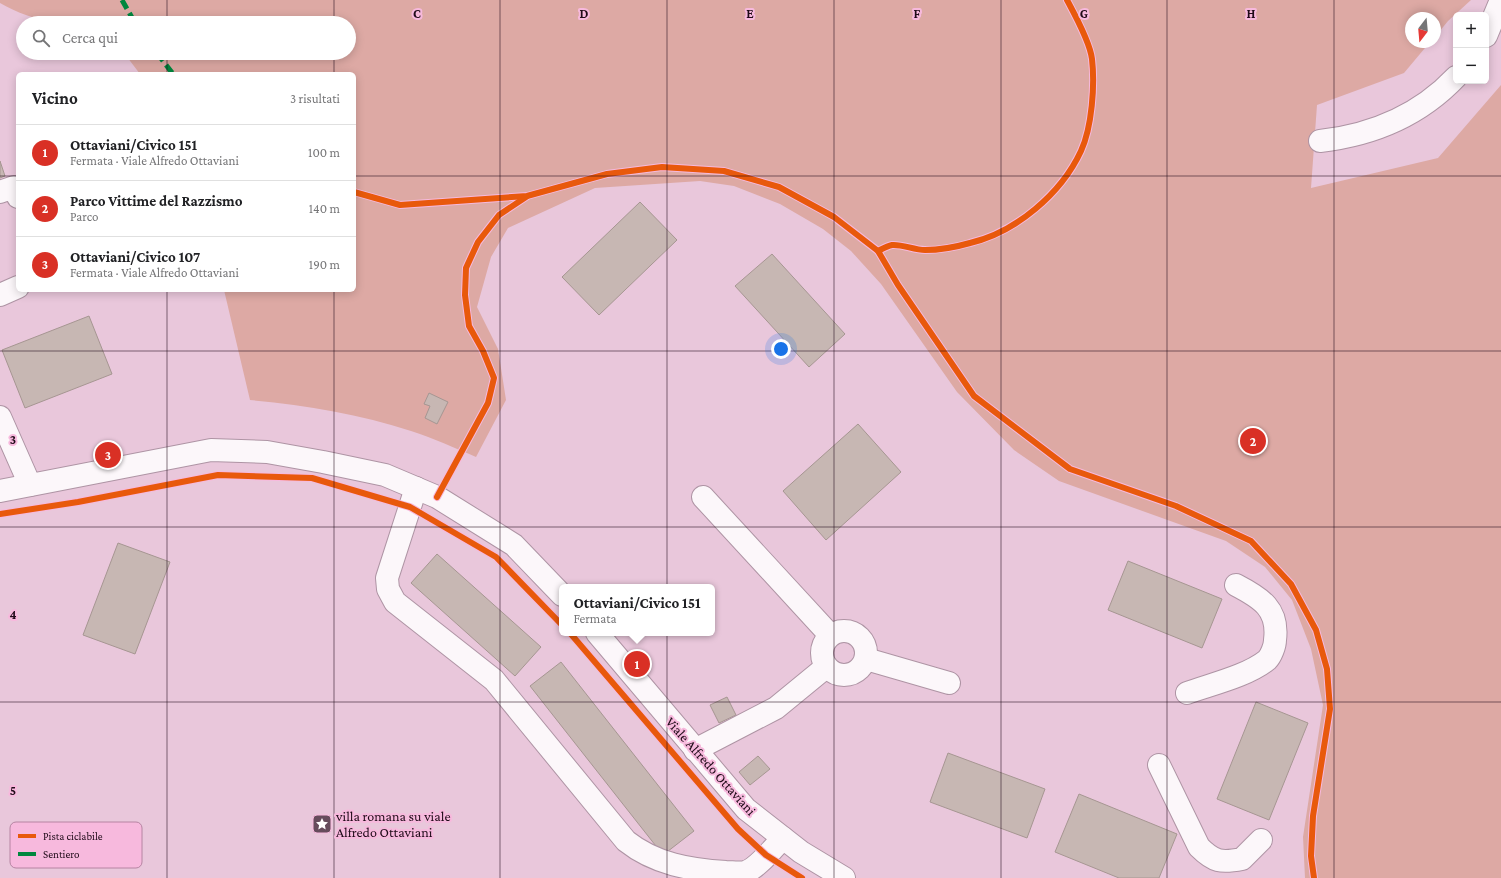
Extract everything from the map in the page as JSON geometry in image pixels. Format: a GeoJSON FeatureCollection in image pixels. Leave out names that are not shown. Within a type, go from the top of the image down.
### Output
{"type":"FeatureCollection","features":[{"type":"Feature","properties":{"kind":"street"},"geometry":{"type":"LineString","coordinates":[[1489,29],[1501,0]]}},
{"type":"Feature","properties":{"kind":"street"},"geometry":{"type":"LineString","coordinates":[[1320,141],[1354,135],[1386,126],[1423,106],[1453,80]]}},
{"type":"Feature","properties":{"kind":"street"},"geometry":{"type":"LineString","coordinates":[[0,192],[14,187],[16,192]]}},
{"type":"Feature","properties":{"kind":"street"},"geometry":{"type":"LineString","coordinates":[[0,295],[16,288]]}},
{"type":"Feature","properties":{"kind":"street"},"geometry":{"type":"LineString","coordinates":[[0,417],[30,485]]}},
{"type":"Feature","properties":{"kind":"street"},"geometry":{"type":"LineString","coordinates":[[0,491],[211,450],[267,452],[323,462],[385,475],[437,497],[514,545],[559,592]]}},
{"type":"Feature","properties":{"kind":"street"},"geometry":{"type":"LineString","coordinates":[[416,488],[387,578],[388,589],[395,602],[494,680],[626,841],[640,853],[660,861],[713,871],[745,872],[754,867],[784,838]]}},
{"type":"Feature","properties":{"kind":"street"},"geometry":{"type":"LineString","coordinates":[[703,497],[830,635]]}},
{"type":"Feature","properties":{"kind":"street"},"geometry":{"type":"LineString","coordinates":[[1187,693],[1254,668],[1269,658],[1275,642],[1276,624],[1269,608],[1258,596],[1236,585]]}},
{"type":"Feature","properties":{"kind":"street"},"geometry":{"type":"LineString","coordinates":[[844,630],[859,636],[864,642],[866,659],[861,668],[850,675],[835,674],[826,667],[822,656],[822,648],[830,635],[844,630]]}},
{"type":"Feature","properties":{"kind":"street","name":"Viale Alfredo Ottaviani"},"geometry":{"type":"LineString","coordinates":[[600,636],[746,809],[801,852],[844,878]]}},
{"type":"Feature","properties":{"kind":"street"},"geometry":{"type":"LineString","coordinates":[[866,659],[949,683]]}},
{"type":"Feature","properties":{"kind":"street"},"geometry":{"type":"LineString","coordinates":[[695,750],[776,708],[826,667]]}},
{"type":"Feature","properties":{"kind":"street"},"geometry":{"type":"LineString","coordinates":[[1159,765],[1199,847],[1207,855],[1217,861],[1242,859],[1260,840]]}},
{"type":"Feature","properties":{"kind":"shaded area"},"geometry":{"type":"Polygon","coordinates":[[[0,0],[1471,0],[1458,12],[1453,12],[1453,16],[1441,30],[1441,12],[1405,12],[1405,48],[1425,48],[1404,73],[1317,105],[1311,188],[1438,158],[1501,85],[1501,878],[1305,878],[1303,837],[1323,705],[1311,649],[1292,600],[1265,567],[1226,541],[1059,481],[1014,450],[957,392],[881,284],[851,251],[823,229],[780,204],[734,186],[700,181],[595,188],[508,228],[491,257],[477,307],[498,349],[506,400],[476,457],[444,443],[392,425],[352,415],[250,400],[224,292],[356,292],[356,72],[138,72],[129,60],[356,60],[356,16],[28,16],[0,3],[0,0]]]}},
{"type":"Feature","properties":{"kind":"building"},"geometry":{"type":"Polygon","coordinates":[[[0,161],[5,176],[0,178],[0,161]]]}},
{"type":"Feature","properties":{"kind":"building"},"geometry":{"type":"Polygon","coordinates":[[[640,202],[677,240],[599,315],[562,277],[640,202]]]}},
{"type":"Feature","properties":{"kind":"building"},"geometry":{"type":"Polygon","coordinates":[[[772,254],[845,334],[809,367],[735,286],[772,254]]]}},
{"type":"Feature","properties":{"kind":"building"},"geometry":{"type":"Polygon","coordinates":[[[89,316],[112,374],[25,408],[2,350],[89,316]]]}},
{"type":"Feature","properties":{"kind":"building"},"geometry":{"type":"Polygon","coordinates":[[[429,393],[448,402],[437,424],[425,418],[430,406],[424,404],[429,393]]]}},
{"type":"Feature","properties":{"kind":"building"},"geometry":{"type":"Polygon","coordinates":[[[858,424],[901,472],[826,540],[783,491],[858,424]]]}},
{"type":"Feature","properties":{"kind":"building"},"geometry":{"type":"Polygon","coordinates":[[[118,543],[170,562],[135,654],[83,635],[118,543]]]}},
{"type":"Feature","properties":{"kind":"building"},"geometry":{"type":"Polygon","coordinates":[[[437,554],[541,647],[515,676],[411,583],[437,554]]]}},
{"type":"Feature","properties":{"kind":"building"},"geometry":{"type":"Polygon","coordinates":[[[1128,561],[1222,599],[1202,648],[1108,610],[1128,561]]]}},
{"type":"Feature","properties":{"kind":"building"},"geometry":{"type":"Polygon","coordinates":[[[561,662],[694,831],[663,855],[530,686],[561,662]]]}},
{"type":"Feature","properties":{"kind":"building"},"geometry":{"type":"Polygon","coordinates":[[[727,697],[736,715],[719,723],[710,705],[727,697]]]}},
{"type":"Feature","properties":{"kind":"building"},"geometry":{"type":"Polygon","coordinates":[[[1256,702],[1308,723],[1269,820],[1217,799],[1256,702]]]}},
{"type":"Feature","properties":{"kind":"building"},"geometry":{"type":"Polygon","coordinates":[[[948,753],[1045,789],[1027,838],[930,802],[948,753]]]}},
{"type":"Feature","properties":{"kind":"building"},"geometry":{"type":"Polygon","coordinates":[[[758,756],[770,769],[750,785],[739,772],[758,756]]]}},
{"type":"Feature","properties":{"kind":"building"},"geometry":{"type":"Polygon","coordinates":[[[1079,794],[1177,834],[1159,878],[1119,878],[1055,852],[1079,794]]]}},
{"type":"Feature","properties":{"kind":"marked path"},"geometry":{"type":"LineString","coordinates":[[122,0],[131,16]]}},
{"type":"Feature","properties":{"kind":"marked path"},"geometry":{"type":"LineString","coordinates":[[162,60],[171,72]]}},
{"type":"Feature","properties":{"kind":"cycle path"},"geometry":{"type":"LineString","coordinates":[[878,251],[892,245],[900,245],[921,250],[941,249],[987,238],[1004,230],[1035,209],[1062,182],[1081,151],[1085,141],[1093,93],[1091,52],[1082,29],[1067,0]]}},
{"type":"Feature","properties":{"kind":"cycle path"},"geometry":{"type":"LineString","coordinates":[[356,193],[400,205],[527,196],[607,174],[662,167],[724,171],[779,187],[834,217],[878,251],[898,285],[974,396],[1070,469],[1176,506],[1251,541],[1291,584],[1316,630],[1327,669],[1330,709],[1313,816],[1311,856],[1314,878]]}},
{"type":"Feature","properties":{"kind":"cycle path"},"geometry":{"type":"LineString","coordinates":[[437,497],[488,403],[494,378],[483,351],[469,326],[465,295],[466,268],[478,242],[499,215],[526,197]]}},
{"type":"Feature","properties":{"kind":"cycle path"},"geometry":{"type":"LineString","coordinates":[[0,514],[78,502],[218,475],[312,478],[410,507],[496,557],[559,622]]}},
{"type":"Feature","properties":{"kind":"cycle path"},"geometry":{"type":"LineString","coordinates":[[573,636],[738,829],[766,855],[802,878]]}},
{"type":"Feature","properties":{"kind":"place","name":"Parco Vittime del Razzismo"},"geometry":{"type":"Point","coordinates":[1253,441]}},
{"type":"Feature","properties":{"kind":"place","name":"Ottaviani/Civico 107"},"geometry":{"type":"Point","coordinates":[108,455]}},
{"type":"Feature","properties":{"kind":"place","name":"Ottaviani/Civico 151"},"geometry":{"type":"Point","coordinates":[637,664]}},
{"type":"Feature","properties":{"kind":"place","name":"villa romana su viale Alfredo Ottaviani"},"geometry":{"type":"Point","coordinates":[322,824]}}]}
